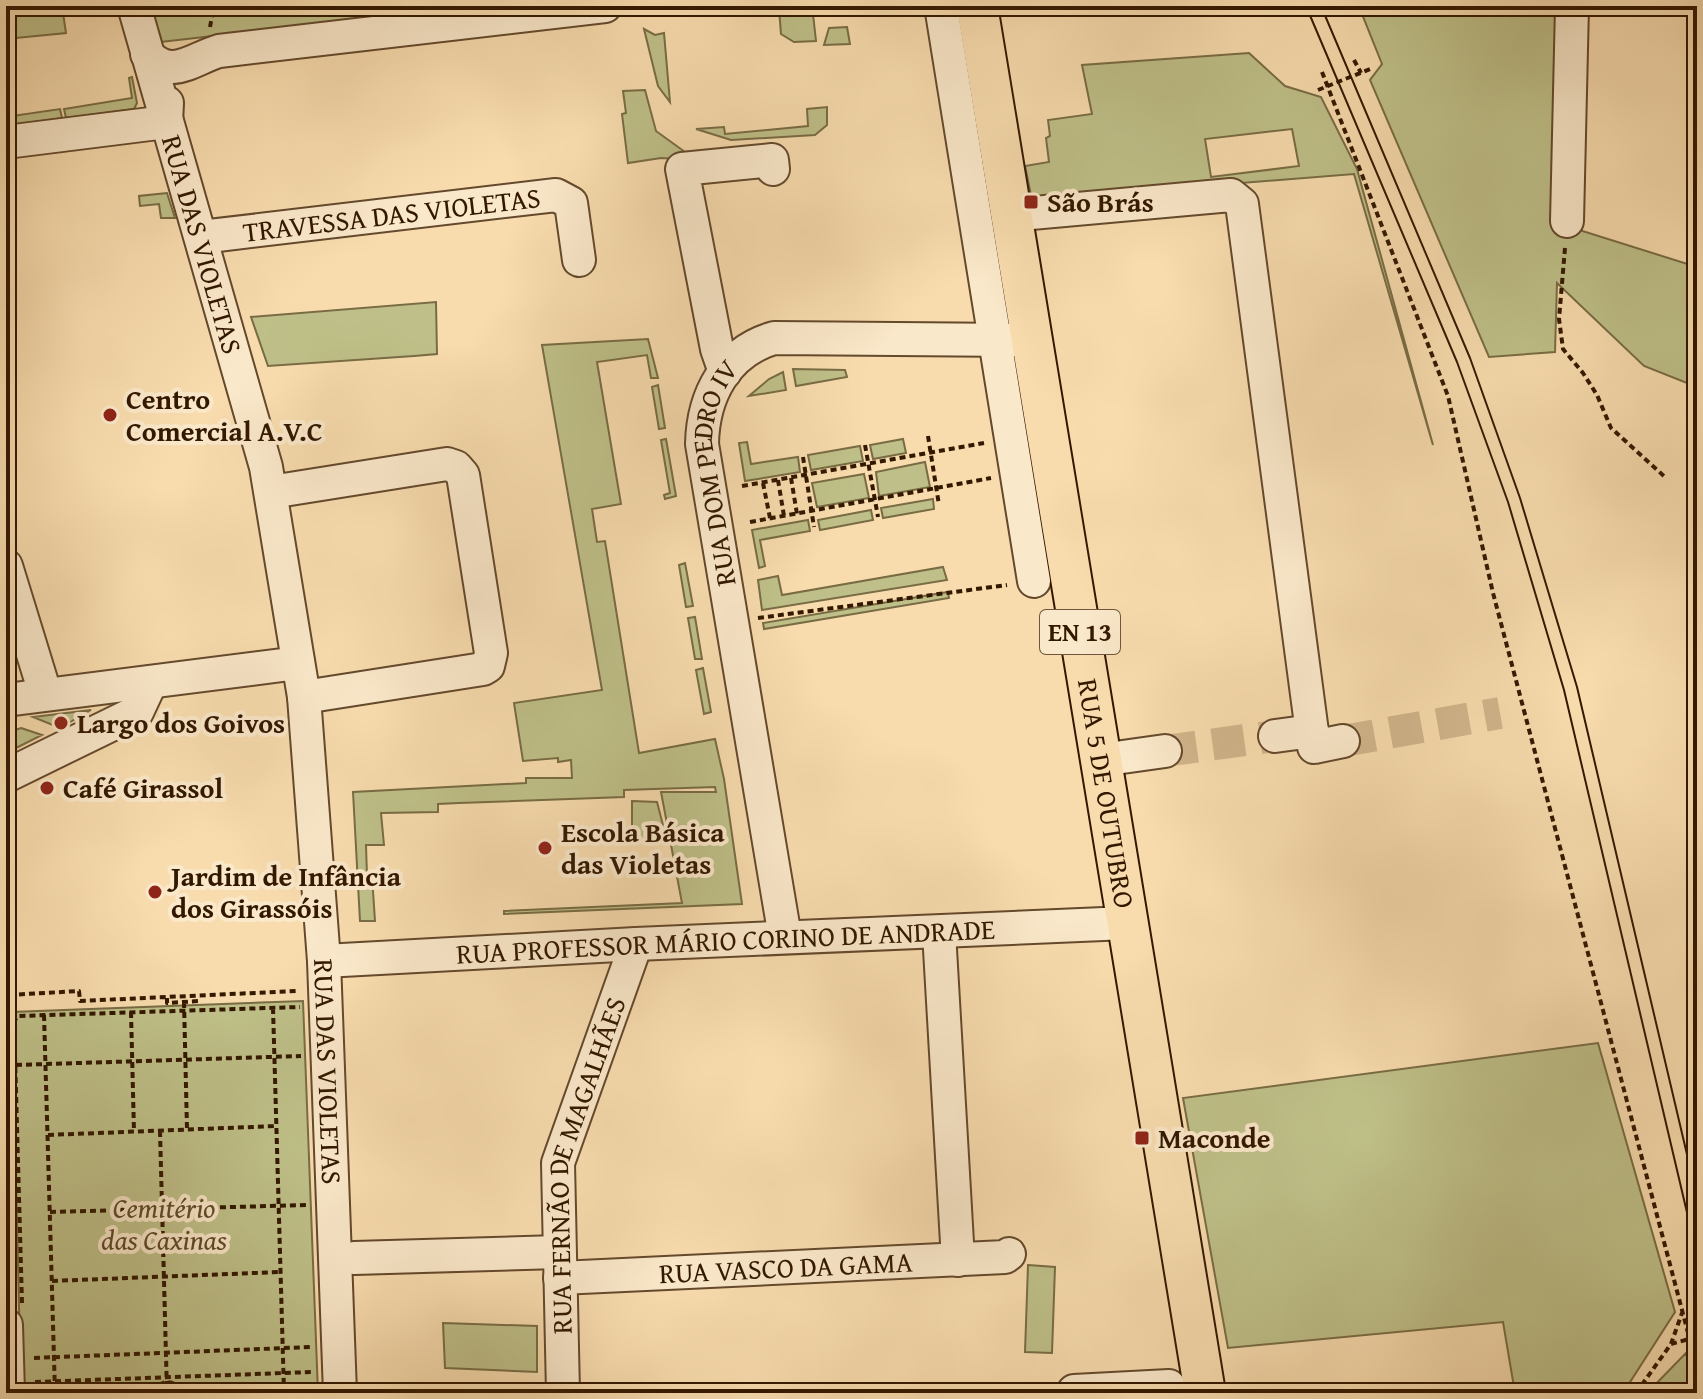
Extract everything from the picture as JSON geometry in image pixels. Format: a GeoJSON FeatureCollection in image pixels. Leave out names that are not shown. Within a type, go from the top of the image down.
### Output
{"type":"FeatureCollection","features":[{"type":"Feature","properties":{"kind":"main road","name":"RUA 5 DE OUTUBRO"},"geometry":{"type":"LineString","coordinates":[[977,6],[1011,215],[1013,340],[1101,760],[1127,923],[1187,1390]]}},
{"type":"Feature","properties":{"kind":"street","name":"RUA DAS VIOLETAS"},"geometry":{"type":"LineString","coordinates":[[134,6],[271,492],[304,697],[324,961],[326,1388]]}},
{"type":"Feature","properties":{"kind":"street"},"geometry":{"type":"LineString","coordinates":[[6,142],[166,122],[168,98],[179,77],[201,56],[219,51],[605,6]]}},
{"type":"Feature","properties":{"kind":"street","name":"RUA 5 DE OUTUBRO"},"geometry":{"type":"LineString","coordinates":[[941,6],[1013,340],[1021,583]]}},
{"type":"Feature","properties":{"kind":"street"},"geometry":{"type":"LineString","coordinates":[[1567,221],[1572,6]]}},
{"type":"Feature","properties":{"kind":"street"},"geometry":{"type":"LineString","coordinates":[[147,54],[160,65],[190,65]]}},
{"type":"Feature","properties":{"kind":"street"},"geometry":{"type":"LineString","coordinates":[[725,372],[717,349],[682,169],[772,160],[773,169]]}},
{"type":"Feature","properties":{"kind":"street","name":"TRAVESSA DAS VIOLETAS"},"geometry":{"type":"LineString","coordinates":[[201,237],[556,195],[571,203],[579,260]]}},
{"type":"Feature","properties":{"kind":"street"},"geometry":{"type":"LineString","coordinates":[[1011,215],[1231,195],[1242,204],[1314,747],[1343,741]]}},
{"type":"Feature","properties":{"kind":"street","name":"RUA DOM PEDRO IV"},"geometry":{"type":"LineString","coordinates":[[785,937],[702,444],[708,406],[725,372],[746,349],[774,338],[1013,340]]}},
{"type":"Feature","properties":{"kind":"street"},"geometry":{"type":"LineString","coordinates":[[271,492],[447,464],[461,471],[465,490],[491,653],[488,666],[304,697]]}},
{"type":"Feature","properties":{"kind":"street"},"geometry":{"type":"LineString","coordinates":[[6,566],[45,693]]}},
{"type":"Feature","properties":{"kind":"street"},"geometry":{"type":"LineString","coordinates":[[6,700],[298,663]]}},
{"type":"Feature","properties":{"kind":"street"},"geometry":{"type":"LineString","coordinates":[[6,776],[137,712],[151,682]]}},
{"type":"Feature","properties":{"kind":"street"},"geometry":{"type":"LineString","coordinates":[[1275,736],[1312,731]]}},
{"type":"Feature","properties":{"kind":"street"},"geometry":{"type":"LineString","coordinates":[[1101,760],[1165,751]]}},
{"type":"Feature","properties":{"kind":"street","name":"RUA PROFESSOR MÁRIO CORINO DE ANDRADE"},"geometry":{"type":"LineString","coordinates":[[324,961],[1127,923]]}},
{"type":"Feature","properties":{"kind":"street"},"geometry":{"type":"LineString","coordinates":[[939,932],[958,1260]]}},
{"type":"Feature","properties":{"kind":"street","name":"RUA FERNÃO DE MAGALHÃES"},"geometry":{"type":"LineString","coordinates":[[563,1393],[558,1163],[636,944]]}},
{"type":"Feature","properties":{"kind":"street","name":"RUA VASCO DA GAMA"},"geometry":{"type":"LineString","coordinates":[[354,1258],[559,1265],[958,1260],[1005,1257],[1009,1254]]}},
{"type":"Feature","properties":{"kind":"street"},"geometry":{"type":"LineString","coordinates":[[14,1318],[16,1388]]}},
{"type":"Feature","properties":{"kind":"street"},"geometry":{"type":"LineString","coordinates":[[1074,1393],[1187,1390]]}},
{"type":"Feature","properties":{"kind":"path"},"geometry":{"type":"LineString","coordinates":[[1354,60],[1361,73]]}},
{"type":"Feature","properties":{"kind":"path"},"geometry":{"type":"LineString","coordinates":[[1318,90],[1370,69]]}},
{"type":"Feature","properties":{"kind":"path"},"geometry":{"type":"LineString","coordinates":[[1322,72],[1448,396],[1493,593],[1697,1367]]}},
{"type":"Feature","properties":{"kind":"path"},"geometry":{"type":"LineString","coordinates":[[1567,221],[1559,319],[1563,349],[1590,384],[1611,428],[1665,477]]}},
{"type":"Feature","properties":{"kind":"path"},"geometry":{"type":"LineString","coordinates":[[928,436],[939,505]]}},
{"type":"Feature","properties":{"kind":"path"},"geometry":{"type":"LineString","coordinates":[[742,486],[984,443]]}},
{"type":"Feature","properties":{"kind":"path"},"geometry":{"type":"LineString","coordinates":[[865,445],[878,517]]}},
{"type":"Feature","properties":{"kind":"path"},"geometry":{"type":"LineString","coordinates":[[803,457],[814,527]]}},
{"type":"Feature","properties":{"kind":"path"},"geometry":{"type":"LineString","coordinates":[[791,478],[797,514]]}},
{"type":"Feature","properties":{"kind":"path"},"geometry":{"type":"LineString","coordinates":[[750,522],[991,478]]}},
{"type":"Feature","properties":{"kind":"path"},"geometry":{"type":"LineString","coordinates":[[778,480],[784,516]]}},
{"type":"Feature","properties":{"kind":"path"},"geometry":{"type":"LineString","coordinates":[[763,483],[770,518]]}},
{"type":"Feature","properties":{"kind":"path"},"geometry":{"type":"LineString","coordinates":[[752,619],[1021,583]]}},
{"type":"Feature","properties":{"kind":"path"},"geometry":{"type":"LineString","coordinates":[[9,995],[79,991],[80,1001],[307,991]]}},
{"type":"Feature","properties":{"kind":"path"},"geometry":{"type":"LineString","coordinates":[[167,998],[167,1003],[198,1001],[198,997]]}},
{"type":"Feature","properties":{"kind":"path"},"geometry":{"type":"LineString","coordinates":[[184,1002],[187,1129]]}},
{"type":"Feature","properties":{"kind":"path"},"geometry":{"type":"LineString","coordinates":[[273,1007],[284,1393]]}},
{"type":"Feature","properties":{"kind":"path"},"geometry":{"type":"LineString","coordinates":[[14,1318],[14,1021],[18,1016],[300,1007],[300,1019]]}},
{"type":"Feature","properties":{"kind":"path"},"geometry":{"type":"LineString","coordinates":[[131,1012],[134,1132]]}},
{"type":"Feature","properties":{"kind":"path"},"geometry":{"type":"LineString","coordinates":[[44,1015],[55,1393]]}},
{"type":"Feature","properties":{"kind":"path"},"geometry":{"type":"LineString","coordinates":[[16,1065],[302,1056],[302,1043]]}},
{"type":"Feature","properties":{"kind":"path"},"geometry":{"type":"LineString","coordinates":[[48,1135],[277,1126]]}},
{"type":"Feature","properties":{"kind":"path"},"geometry":{"type":"LineString","coordinates":[[160,1131],[167,1393]]}},
{"type":"Feature","properties":{"kind":"path"},"geometry":{"type":"LineString","coordinates":[[50,1212],[307,1205]]}},
{"type":"Feature","properties":{"kind":"path"},"geometry":{"type":"LineString","coordinates":[[52,1281],[280,1272]]}},
{"type":"Feature","properties":{"kind":"path"},"geometry":{"type":"LineString","coordinates":[[1636,1393],[1671,1344],[1682,1311]]}},
{"type":"Feature","properties":{"kind":"path"},"geometry":{"type":"LineString","coordinates":[[1671,1344],[1689,1339]]}},
{"type":"Feature","properties":{"kind":"path"},"geometry":{"type":"LineString","coordinates":[[24,1359],[311,1347],[312,1372],[326,1388]]}},
{"type":"Feature","properties":{"kind":"path"},"geometry":{"type":"LineString","coordinates":[[16,1388],[55,1381],[312,1372]]}},
{"type":"Feature","properties":{"kind":"path"},"geometry":{"type":"LineString","coordinates":[[153,1393],[167,1379]]}},
{"type":"Feature","properties":{"kind":"path"},"geometry":{"type":"LineString","coordinates":[[167,1379],[184,1393]]}},
{"type":"Feature","properties":{"kind":"green space"},"geometry":{"type":"Polygon","coordinates":[[[6,6],[62,6],[66,33],[6,39],[6,6]]]}},
{"type":"Feature","properties":{"kind":"green space"},"geometry":{"type":"Polygon","coordinates":[[[144,6],[476,6],[152,43],[144,6]]]}},
{"type":"Feature","properties":{"kind":"green space"},"geometry":{"type":"Polygon","coordinates":[[[1372,6],[1559,6],[1557,223],[1697,267],[1697,387],[1644,366],[1557,283],[1555,352],[1489,357],[1370,80],[1382,64],[1362,14],[1372,6]]]}},
{"type":"Feature","properties":{"kind":"green space"},"geometry":{"type":"Polygon","coordinates":[[[802,7],[813,14],[816,41],[794,42],[781,34],[779,9],[802,7]]]}},
{"type":"Feature","properties":{"kind":"green space"},"geometry":{"type":"Polygon","coordinates":[[[847,27],[850,44],[824,45],[829,28],[847,27]]]}},
{"type":"Feature","properties":{"kind":"green space"},"geometry":{"type":"Polygon","coordinates":[[[644,29],[655,35],[664,33],[670,102],[658,86],[644,29]]]}},
{"type":"Feature","properties":{"kind":"green space"},"geometry":{"type":"Polygon","coordinates":[[[1249,53],[1285,86],[1321,97],[1357,169],[1433,445],[1354,174],[1032,200],[1025,166],[1049,162],[1046,138],[1050,136],[1048,120],[1092,114],[1082,65],[1249,53]],[[1292,129],[1205,139],[1211,177],[1299,166],[1292,129]]]}},
{"type":"Feature","properties":{"kind":"green space"},"geometry":{"type":"Polygon","coordinates":[[[132,77],[137,103],[134,109],[66,118],[64,109],[132,98],[129,78],[132,77]]]}},
{"type":"Feature","properties":{"kind":"green space"},"geometry":{"type":"Polygon","coordinates":[[[645,90],[656,131],[696,160],[661,158],[628,163],[622,114],[626,113],[623,91],[645,90]]]}},
{"type":"Feature","properties":{"kind":"green space"},"geometry":{"type":"Polygon","coordinates":[[[827,107],[827,125],[815,135],[731,140],[696,129],[724,127],[725,134],[808,126],[807,109],[827,107]]]}},
{"type":"Feature","properties":{"kind":"green space"},"geometry":{"type":"Polygon","coordinates":[[[60,109],[62,118],[13,125],[12,116],[60,109]]]}},
{"type":"Feature","properties":{"kind":"green space"},"geometry":{"type":"Polygon","coordinates":[[[167,193],[175,218],[161,218],[159,204],[140,206],[139,196],[167,193]]]}},
{"type":"Feature","properties":{"kind":"green space"},"geometry":{"type":"Polygon","coordinates":[[[436,302],[437,354],[414,356],[268,366],[251,317],[436,302]]]}},
{"type":"Feature","properties":{"kind":"green space"},"geometry":{"type":"Polygon","coordinates":[[[648,339],[658,378],[651,378],[647,355],[597,362],[621,504],[592,509],[597,542],[605,541],[639,753],[715,739],[724,779],[742,904],[504,914],[504,911],[682,903],[661,792],[716,792],[715,787],[624,790],[624,797],[438,804],[438,812],[381,813],[384,845],[366,845],[367,876],[372,876],[375,921],[360,921],[353,792],[526,783],[526,778],[572,778],[571,760],[523,761],[514,703],[602,690],[542,345],[648,339]]]}},
{"type":"Feature","properties":{"kind":"green space"},"geometry":{"type":"Polygon","coordinates":[[[793,369],[845,370],[847,377],[796,386],[793,369]]]}},
{"type":"Feature","properties":{"kind":"green space"},"geometry":{"type":"Polygon","coordinates":[[[783,372],[786,390],[749,396],[769,379],[783,372]]]}},
{"type":"Feature","properties":{"kind":"green space"},"geometry":{"type":"Polygon","coordinates":[[[658,385],[665,428],[659,429],[652,387],[658,385]]]}},
{"type":"Feature","properties":{"kind":"green space"},"geometry":{"type":"Polygon","coordinates":[[[666,439],[676,496],[665,499],[664,495],[670,493],[661,440],[666,439]]]}},
{"type":"Feature","properties":{"kind":"green space"},"geometry":{"type":"Polygon","coordinates":[[[903,439],[906,453],[873,459],[870,445],[903,439]]]}},
{"type":"Feature","properties":{"kind":"green space"},"geometry":{"type":"Polygon","coordinates":[[[747,442],[751,464],[798,457],[800,472],[745,481],[739,443],[747,442]]]}},
{"type":"Feature","properties":{"kind":"green space"},"geometry":{"type":"Polygon","coordinates":[[[860,446],[863,461],[811,470],[808,455],[860,446]]]}},
{"type":"Feature","properties":{"kind":"green space"},"geometry":{"type":"Polygon","coordinates":[[[925,462],[930,487],[879,496],[876,472],[925,462]]]}},
{"type":"Feature","properties":{"kind":"green space"},"geometry":{"type":"Polygon","coordinates":[[[864,474],[869,498],[817,507],[812,483],[864,474]]]}},
{"type":"Feature","properties":{"kind":"green space"},"geometry":{"type":"Polygon","coordinates":[[[933,499],[934,509],[883,518],[881,508],[933,499]]]}},
{"type":"Feature","properties":{"kind":"green space"},"geometry":{"type":"Polygon","coordinates":[[[871,510],[873,520],[820,530],[818,520],[871,510]]]}},
{"type":"Feature","properties":{"kind":"green space"},"geometry":{"type":"Polygon","coordinates":[[[808,520],[810,531],[760,540],[765,566],[759,568],[752,530],[808,520]]]}},
{"type":"Feature","properties":{"kind":"green space"},"geometry":{"type":"Polygon","coordinates":[[[685,563],[693,606],[686,607],[679,565],[685,563]]]}},
{"type":"Feature","properties":{"kind":"green space"},"geometry":{"type":"Polygon","coordinates":[[[943,567],[947,580],[762,610],[758,580],[778,576],[782,595],[943,567]]]}},
{"type":"Feature","properties":{"kind":"green space"},"geometry":{"type":"Polygon","coordinates":[[[948,592],[949,598],[764,629],[763,623],[948,592]]]}},
{"type":"Feature","properties":{"kind":"green space"},"geometry":{"type":"Polygon","coordinates":[[[695,617],[702,659],[695,659],[688,618],[695,617]]]}},
{"type":"Feature","properties":{"kind":"green space"},"geometry":{"type":"Polygon","coordinates":[[[703,668],[711,712],[704,714],[696,670],[703,668]]]}},
{"type":"Feature","properties":{"kind":"green space"},"geometry":{"type":"Polygon","coordinates":[[[91,710],[60,728],[33,717],[91,710]]]}},
{"type":"Feature","properties":{"kind":"green space"},"geometry":{"type":"Polygon","coordinates":[[[21,728],[42,735],[12,750],[6,733],[21,728]]]}},
{"type":"Feature","properties":{"kind":"green space"},"geometry":{"type":"Polygon","coordinates":[[[632,801],[657,802],[664,829],[652,829],[651,840],[637,839],[636,829],[632,829],[632,801]]]}},
{"type":"Feature","properties":{"kind":"green space","name":"Cemitério das Caxinas"},"geometry":{"type":"Polygon","coordinates":[[[303,1001],[318,1393],[21,1393],[12,1012],[303,1001]]]}},
{"type":"Feature","properties":{"kind":"green space"},"geometry":{"type":"Polygon","coordinates":[[[1598,1043],[1675,1312],[1623,1393],[1515,1393],[1503,1322],[1228,1348],[1183,1098],[1598,1043]]]}},
{"type":"Feature","properties":{"kind":"green space"},"geometry":{"type":"Polygon","coordinates":[[[1028,1265],[1055,1267],[1052,1353],[1025,1352],[1028,1265]]]}},
{"type":"Feature","properties":{"kind":"green space"},"geometry":{"type":"Polygon","coordinates":[[[443,1323],[537,1326],[537,1372],[445,1368],[443,1323]]]}},
{"type":"Feature","properties":{"kind":"green space"},"geometry":{"type":"Polygon","coordinates":[[[1686,1353],[1696,1393],[1647,1393],[1686,1353]]]}},
{"type":"Feature","properties":{"kind":"tunnel"},"geometry":{"type":"LineString","coordinates":[[1343,741],[1500,713]]}},
{"type":"Feature","properties":{"kind":"tunnel"},"geometry":{"type":"LineString","coordinates":[[1165,751],[1275,736]]}},
{"type":"Feature","properties":{"kind":"tram line"},"geometry":{"type":"LineString","coordinates":[[1306,6],[1457,362],[1508,502],[1564,690],[1697,1255]]}},
{"type":"Feature","properties":{"kind":"tram line"},"geometry":{"type":"LineString","coordinates":[[1321,6],[1470,358],[1520,498],[1577,687],[1697,1197]]}},
{"type":"Feature","properties":{"kind":"place","name":"São Brás"},"geometry":{"type":"Point","coordinates":[1031,202]}},
{"type":"Feature","properties":{"kind":"place","name":"Centro Comercial A.V.C"},"geometry":{"type":"Point","coordinates":[110,415]}},
{"type":"Feature","properties":{"kind":"place","name":"Largo dos Goivos"},"geometry":{"type":"Point","coordinates":[61,723]}},
{"type":"Feature","properties":{"kind":"place","name":"Café Girassol"},"geometry":{"type":"Point","coordinates":[47,788]}},
{"type":"Feature","properties":{"kind":"place","name":"Escola Básica das Violetas"},"geometry":{"type":"Point","coordinates":[545,848]}},
{"type":"Feature","properties":{"kind":"place","name":"Jardim de Infância dos Girassóis"},"geometry":{"type":"Point","coordinates":[155,892]}},
{"type":"Feature","properties":{"kind":"place","name":"Maconde"},"geometry":{"type":"Point","coordinates":[1142,1138]}}]}
